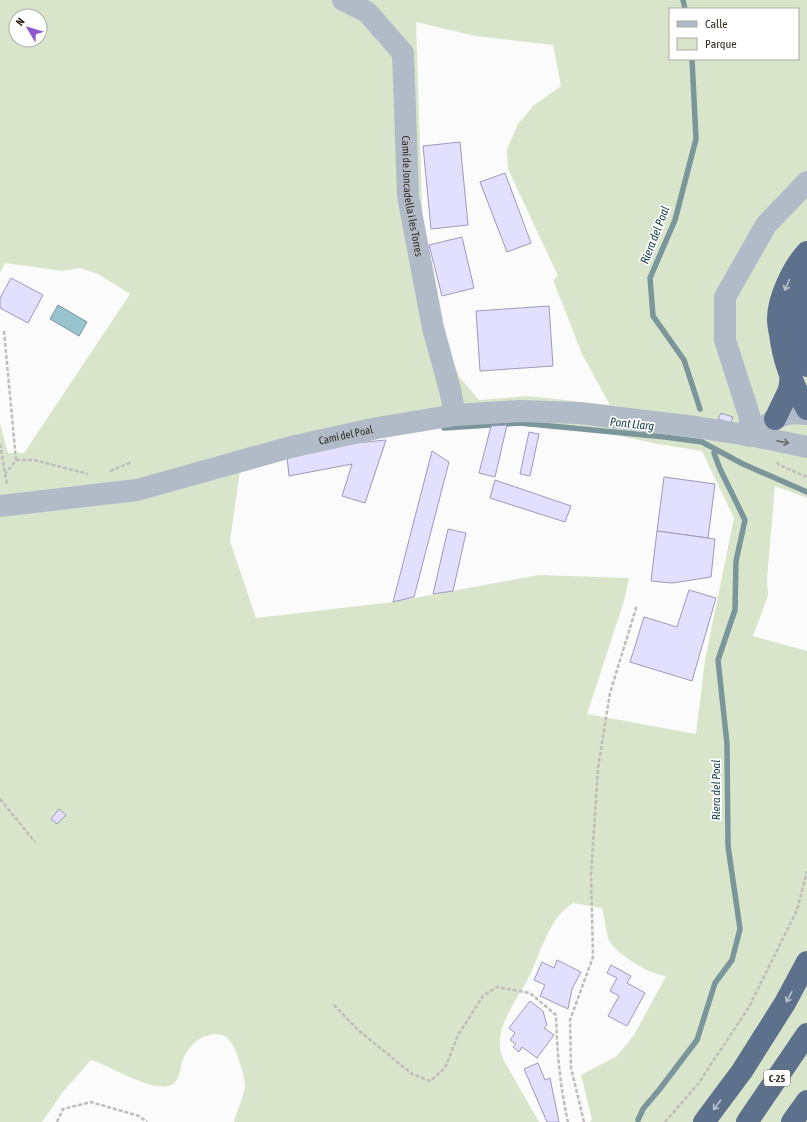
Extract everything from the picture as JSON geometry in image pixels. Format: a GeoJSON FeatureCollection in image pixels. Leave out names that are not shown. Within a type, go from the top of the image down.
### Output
{"type":"FeatureCollection","features":[{"type":"Feature","properties":{"kind":"highway"},"geometry":{"type":"LineString","coordinates":[[799,371],[784,359],[778,318],[782,298],[793,271],[807,252]]}},
{"type":"Feature","properties":{"kind":"highway"},"geometry":{"type":"LineString","coordinates":[[807,280],[798,302],[796,320],[799,341],[799,371],[807,409]]}},
{"type":"Feature","properties":{"kind":"highway"},"geometry":{"type":"LineString","coordinates":[[775,419],[799,371]]}},
{"type":"Feature","properties":{"kind":"highway"},"geometry":{"type":"LineString","coordinates":[[704,1122],[750,1059],[785,1003],[807,962]]}},
{"type":"Feature","properties":{"kind":"highway","name":"C-25"},"geometry":{"type":"LineString","coordinates":[[747,1122],[807,1034]]}},
{"type":"Feature","properties":{"kind":"highway"},"geometry":{"type":"LineString","coordinates":[[792,1122],[807,1100]]}},
{"type":"Feature","properties":{"kind":"street","name":"Camí de Joncadella i les Torres"},"geometry":{"type":"LineString","coordinates":[[343,0],[367,12],[403,52],[408,196],[433,328],[450,390],[455,415]]}},
{"type":"Feature","properties":{"kind":"street"},"geometry":{"type":"LineString","coordinates":[[807,182],[766,225],[725,298],[725,340],[750,418],[754,436],[771,421],[783,415],[797,413],[807,414]]}},
{"type":"Feature","properties":{"kind":"street","name":"Camí del Poal"},"geometry":{"type":"LineString","coordinates":[[5,506],[137,490],[291,447],[377,428],[455,415],[520,411],[578,413],[754,436],[807,447]]}},
{"type":"Feature","properties":{"kind":"path"},"geometry":{"type":"LineString","coordinates":[[4,331],[16,460],[6,473]]}},
{"type":"Feature","properties":{"kind":"path"},"geometry":{"type":"LineString","coordinates":[[0,444],[6,473],[5,506]]}},
{"type":"Feature","properties":{"kind":"path"},"geometry":{"type":"LineString","coordinates":[[16,460],[34,460],[92,474]]}},
{"type":"Feature","properties":{"kind":"path"},"geometry":{"type":"LineString","coordinates":[[104,473],[118,469],[132,462]]}},
{"type":"Feature","properties":{"kind":"path"},"geometry":{"type":"LineString","coordinates":[[584,1122],[571,1068],[570,1020],[593,957],[591,875],[600,753],[610,693],[637,605]]}},
{"type":"Feature","properties":{"kind":"path"},"geometry":{"type":"LineString","coordinates":[[0,799],[35,842]]}},
{"type":"Feature","properties":{"kind":"path"},"geometry":{"type":"LineString","coordinates":[[665,1122],[698,1084],[749,1007],[797,910],[807,871]]}},
{"type":"Feature","properties":{"kind":"path"},"geometry":{"type":"LineString","coordinates":[[334,1005],[357,1029],[412,1074],[430,1080],[445,1068],[458,1034],[483,996],[497,987],[530,993],[556,1014],[556,1043],[564,1105],[568,1122]]}},
{"type":"Feature","properties":{"kind":"path"},"geometry":{"type":"LineString","coordinates":[[57,1122],[63,1109],[91,1102],[139,1116],[147,1122]]}},
{"type":"Feature","properties":{"kind":"green space"},"geometry":{"type":"Polygon","coordinates":[[[0,0],[807,0],[807,498],[775,486],[767,579],[768,596],[753,636],[807,651],[807,1122],[590,1122],[592,1120],[581,1075],[617,1056],[634,1035],[666,976],[651,972],[640,966],[626,958],[615,948],[608,938],[602,908],[573,903],[558,917],[547,935],[530,975],[508,1015],[500,1037],[500,1048],[503,1059],[539,1122],[234,1122],[245,1087],[244,1077],[237,1053],[230,1041],[226,1037],[214,1034],[202,1037],[189,1049],[183,1059],[178,1078],[171,1085],[153,1085],[142,1082],[91,1060],[62,1093],[42,1122],[0,1122],[0,423],[8,453],[24,453],[130,294],[98,274],[79,268],[63,271],[5,263],[0,273],[0,0]],[[416,22],[423,234],[449,352],[460,378],[479,400],[528,396],[610,405],[582,354],[553,280],[558,276],[508,169],[507,149],[518,124],[533,106],[561,86],[553,45],[475,36],[416,22]],[[520,424],[444,430],[438,427],[414,428],[240,471],[230,541],[256,618],[393,602],[539,575],[629,578],[624,601],[587,714],[696,734],[705,660],[734,518],[702,451],[658,444],[606,433],[520,424]]]}},
{"type":"Feature","properties":{"kind":"water"},"geometry":{"type":"Polygon","coordinates":[[[58,305],[87,322],[79,336],[50,319],[58,305]]]}},
{"type":"Feature","properties":{"kind":"building"},"geometry":{"type":"Polygon","coordinates":[[[460,142],[468,225],[431,229],[423,146],[460,142]]]}},
{"type":"Feature","properties":{"kind":"building"},"geometry":{"type":"Polygon","coordinates":[[[505,173],[531,243],[507,252],[480,182],[505,173]]]}},
{"type":"Feature","properties":{"kind":"building"},"geometry":{"type":"Polygon","coordinates":[[[462,237],[474,288],[442,296],[429,245],[462,237]]]}},
{"type":"Feature","properties":{"kind":"building"},"geometry":{"type":"Polygon","coordinates":[[[11,278],[43,295],[28,323],[0,308],[0,298],[11,278]]]}},
{"type":"Feature","properties":{"kind":"building"},"geometry":{"type":"Polygon","coordinates":[[[549,306],[553,366],[480,371],[476,311],[549,306]]]}},
{"type":"Feature","properties":{"kind":"building"},"geometry":{"type":"Polygon","coordinates":[[[721,413],[733,417],[731,423],[718,419],[721,413]]]}},
{"type":"Feature","properties":{"kind":"building"},"geometry":{"type":"Polygon","coordinates":[[[507,425],[495,477],[479,473],[491,426],[507,425]]]}},
{"type":"Feature","properties":{"kind":"building"},"geometry":{"type":"Polygon","coordinates":[[[529,432],[539,434],[530,476],[520,474],[529,432]]]}},
{"type":"Feature","properties":{"kind":"building"},"geometry":{"type":"Polygon","coordinates":[[[386,440],[365,503],[342,496],[352,464],[289,476],[287,457],[345,444],[386,440]]]}},
{"type":"Feature","properties":{"kind":"building"},"geometry":{"type":"Polygon","coordinates":[[[432,451],[449,462],[414,597],[393,602],[432,451]]]}},
{"type":"Feature","properties":{"kind":"building"},"geometry":{"type":"Polygon","coordinates":[[[664,477],[715,484],[708,538],[657,531],[664,477]]]}},
{"type":"Feature","properties":{"kind":"building"},"geometry":{"type":"Polygon","coordinates":[[[495,480],[571,506],[565,522],[490,498],[495,480]]]}},
{"type":"Feature","properties":{"kind":"building"},"geometry":{"type":"Polygon","coordinates":[[[448,529],[466,533],[453,591],[433,594],[448,529]]]}},
{"type":"Feature","properties":{"kind":"building"},"geometry":{"type":"Polygon","coordinates":[[[657,531],[715,539],[711,577],[672,583],[651,581],[657,531]]]}},
{"type":"Feature","properties":{"kind":"building"},"geometry":{"type":"Polygon","coordinates":[[[689,590],[716,598],[692,681],[630,662],[644,617],[677,627],[689,590]]]}},
{"type":"Feature","properties":{"kind":"building"},"geometry":{"type":"Polygon","coordinates":[[[59,809],[66,815],[57,824],[51,819],[59,809]]]}},
{"type":"Feature","properties":{"kind":"building"},"geometry":{"type":"Polygon","coordinates":[[[557,960],[581,972],[572,989],[568,1009],[540,996],[545,985],[534,980],[542,962],[554,968],[557,960]]]}},
{"type":"Feature","properties":{"kind":"building"},"geometry":{"type":"Polygon","coordinates":[[[611,965],[631,976],[627,983],[645,993],[627,1026],[608,1016],[619,996],[610,991],[617,978],[607,973],[611,965]]]}},
{"type":"Feature","properties":{"kind":"building"},"geometry":{"type":"Polygon","coordinates":[[[530,1001],[543,1011],[547,1025],[544,1028],[554,1035],[537,1058],[522,1047],[519,1052],[513,1047],[516,1044],[510,1040],[515,1033],[509,1028],[530,1001]]]}},
{"type":"Feature","properties":{"kind":"building"},"geometry":{"type":"Polygon","coordinates":[[[538,1063],[545,1080],[550,1078],[559,1122],[547,1122],[524,1069],[538,1063]]]}},
{"type":"Feature","properties":{"kind":"waterway","name":"Riera del Poal"},"geometry":{"type":"LineString","coordinates":[[683,0],[685,8]]}},
{"type":"Feature","properties":{"kind":"waterway","name":"Riera del Poal"},"geometry":{"type":"LineString","coordinates":[[692,60],[696,139],[675,220],[650,278],[653,316],[684,360],[700,409]]}},
{"type":"Feature","properties":{"kind":"waterway","name":"Pont Llarg"},"geometry":{"type":"LineString","coordinates":[[444,428],[520,423],[702,442],[743,464],[807,492]]}},
{"type":"Feature","properties":{"kind":"waterway","name":"Riera del Poal"},"geometry":{"type":"LineString","coordinates":[[638,1120],[643,1109],[697,1040],[715,983],[732,960],[740,929],[728,846],[727,744],[718,660],[735,610],[736,561],[745,520],[720,469],[714,453]]}}]}
